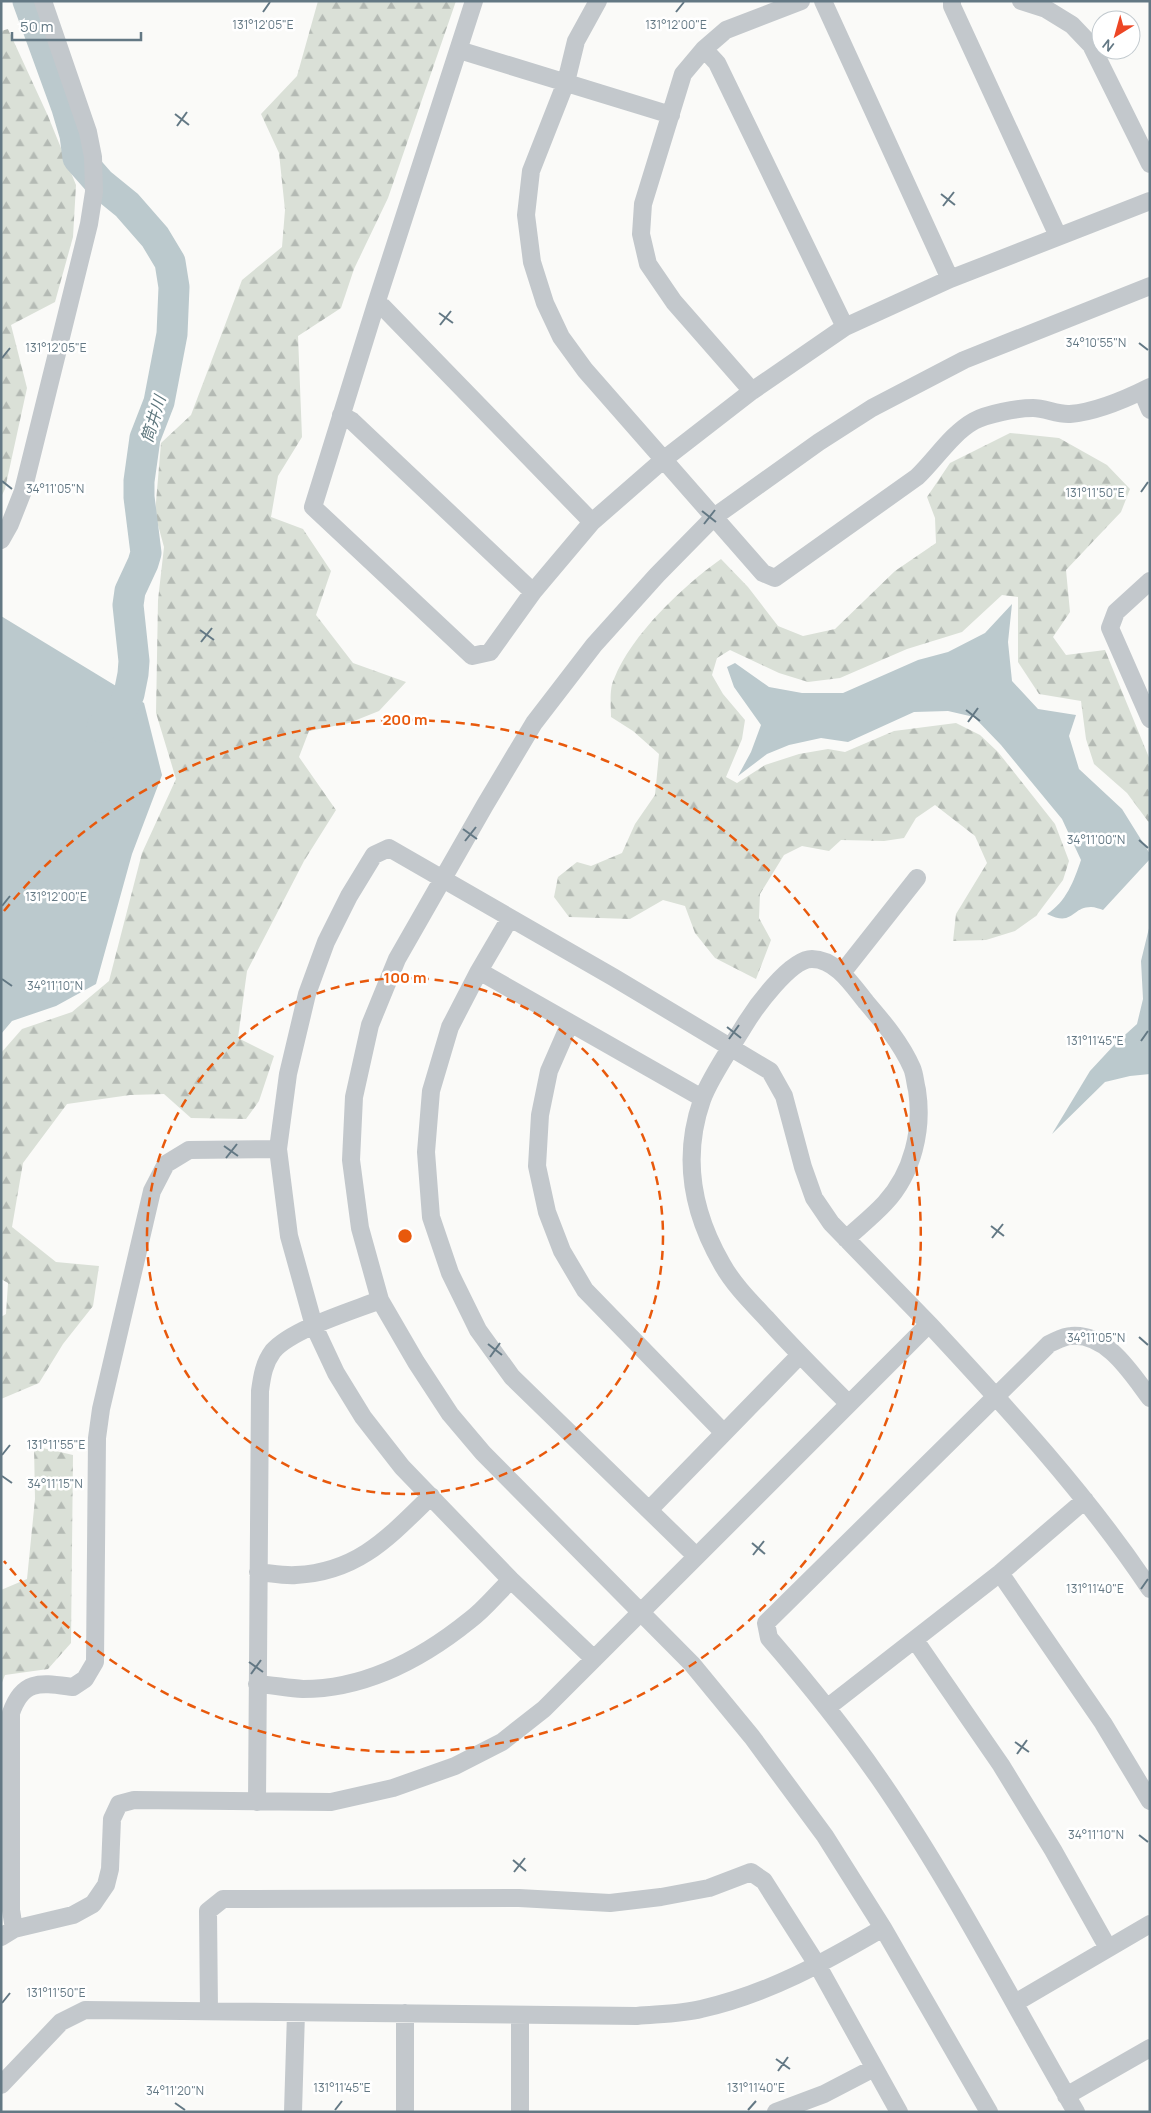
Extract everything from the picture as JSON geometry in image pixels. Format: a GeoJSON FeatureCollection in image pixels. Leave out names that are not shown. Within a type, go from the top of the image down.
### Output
{"type":"FeatureCollection","features":[{"type":"Feature","properties":{"kind":"street"},"geometry":{"type":"LineString","coordinates":[[1,540],[10,524],[23,491],[89,224],[94,192],[93,157],[88,132],[43,1]]}},
{"type":"Feature","properties":{"kind":"street"},"geometry":{"type":"LineString","coordinates":[[474,1],[376,304],[313,507],[472,656],[490,652],[533,592],[592,522],[663,460],[752,390],[846,327],[950,278],[1150,200]]}},
{"type":"Feature","properties":{"kind":"street"},"geometry":{"type":"LineString","coordinates":[[598,1],[576,42],[566,82],[531,171],[526,215],[532,262],[545,302],[561,337],[585,370],[763,573],[775,578],[917,477],[933,462],[956,434],[974,421],[1002,412],[1033,408],[1070,414],[1099,408],[1146,389],[1150,410]]}},
{"type":"Feature","properties":{"kind":"street"},"geometry":{"type":"LineString","coordinates":[[752,390],[674,302],[648,264],[642,234],[643,204],[683,74],[704,49],[726,30],[801,1]]}},
{"type":"Feature","properties":{"kind":"street"},"geometry":{"type":"LineString","coordinates":[[823,1],[950,278]]}},
{"type":"Feature","properties":{"kind":"street"},"geometry":{"type":"LineString","coordinates":[[952,1],[952,6],[1058,236]]}},
{"type":"Feature","properties":{"kind":"street"},"geometry":{"type":"LineString","coordinates":[[1021,1],[1046,9],[1072,25],[1091,44],[1150,164]]}},
{"type":"Feature","properties":{"kind":"street"},"geometry":{"type":"LineString","coordinates":[[704,49],[717,63],[846,327]]}},
{"type":"Feature","properties":{"kind":"street"},"geometry":{"type":"LineString","coordinates":[[459,50],[671,115]]}},
{"type":"Feature","properties":{"kind":"street"},"geometry":{"type":"LineString","coordinates":[[989,2112],[883,1928],[825,1836],[752,1737],[692,1664],[643,1612],[483,1453],[456,1420],[416,1362],[380,1300],[360,1228],[351,1160],[354,1097],[370,1025],[397,959],[442,879],[534,723],[594,645],[657,575],[714,517],[819,442],[872,408],[964,360],[1150,286]]}},
{"type":"Feature","properties":{"kind":"street"},"geometry":{"type":"LineString","coordinates":[[376,304],[384,308],[592,522]]}},
{"type":"Feature","properties":{"kind":"street"},"geometry":{"type":"LineString","coordinates":[[341,415],[352,420],[533,592]]}},
{"type":"Feature","properties":{"kind":"street"},"geometry":{"type":"LineString","coordinates":[[1150,581],[1116,612],[1110,628],[1150,719]]}},
{"type":"Feature","properties":{"kind":"street"},"geometry":{"type":"LineString","coordinates":[[594,1659],[511,1580],[402,1467],[363,1417],[336,1373],[314,1326],[289,1236],[278,1149],[288,1074],[307,994],[326,942],[349,896],[374,855],[389,848],[770,1071],[784,1096],[803,1167],[814,1198],[831,1223],[996,1396],[1085,1500],[1150,1589]]}},
{"type":"Feature","properties":{"kind":"street"},"geometry":{"type":"LineString","coordinates":[[842,973],[917,878]]}},
{"type":"Feature","properties":{"kind":"street"},"geometry":{"type":"LineString","coordinates":[[510,918],[479,971],[450,1027],[431,1091],[426,1152],[431,1217],[450,1273],[478,1330],[512,1376],[696,1556]]}},
{"type":"Feature","properties":{"kind":"street"},"geometry":{"type":"LineString","coordinates":[[846,1240],[887,1202],[904,1174],[917,1141],[919,1105],[913,1071],[897,1039],[842,973],[828,963],[813,959],[798,962],[758,1003],[731,1047],[702,1098],[692,1135],[690,1174],[700,1214],[722,1264],[746,1297],[848,1403]]}},
{"type":"Feature","properties":{"kind":"street"},"geometry":{"type":"LineString","coordinates":[[479,971],[702,1098]]}},
{"type":"Feature","properties":{"kind":"street"},"geometry":{"type":"LineString","coordinates":[[570,1023],[549,1071],[540,1115],[536,1166],[547,1212],[562,1251],[586,1290],[724,1433]]}},
{"type":"Feature","properties":{"kind":"street"},"geometry":{"type":"LineString","coordinates":[[278,1149],[189,1150],[166,1164],[152,1191],[101,1409],[97,1438],[95,1662],[86,1679],[73,1687],[44,1683],[28,1687],[15,1702],[11,1713],[11,1910],[8,1933],[73,1915],[93,1904],[106,1885],[110,1868],[112,1819],[119,1804],[134,1800],[331,1802],[392,1788],[455,1766],[502,1742],[544,1710],[848,1403],[929,1324]]}},
{"type":"Feature","properties":{"kind":"street"},"geometry":{"type":"LineString","coordinates":[[256,1802],[260,1391],[264,1368],[273,1352],[285,1340],[314,1326],[380,1300]]}},
{"type":"Feature","properties":{"kind":"street"},"geometry":{"type":"LineString","coordinates":[[1076,2112],[935,1866],[880,1779],[828,1707],[769,1638],[766,1623],[1049,1344],[1070,1336],[1094,1339],[1118,1357],[1147,1388]]}},
{"type":"Feature","properties":{"kind":"street"},"geometry":{"type":"LineString","coordinates":[[649,1510],[800,1355]]}},
{"type":"Feature","properties":{"kind":"street"},"geometry":{"type":"LineString","coordinates":[[258,1572],[296,1575],[328,1570],[358,1559],[388,1539],[431,1496]]}},
{"type":"Feature","properties":{"kind":"street"},"geometry":{"type":"LineString","coordinates":[[828,1707],[1000,1573],[1085,1500]]}},
{"type":"Feature","properties":{"kind":"street"},"geometry":{"type":"LineString","coordinates":[[1000,1573],[1103,1723],[1150,1801]]}},
{"type":"Feature","properties":{"kind":"street"},"geometry":{"type":"LineString","coordinates":[[258,1684],[304,1689],[347,1683],[386,1673],[427,1652],[471,1619],[511,1580]]}},
{"type":"Feature","properties":{"kind":"street"},"geometry":{"type":"LineString","coordinates":[[915,1640],[1005,1773],[1053,1850],[1108,1948]]}},
{"type":"Feature","properties":{"kind":"street"},"geometry":{"type":"LineString","coordinates":[[209,2011],[208,1911],[223,1899],[519,1898],[610,1903],[661,1897],[709,1888],[751,1872],[764,1881],[818,1966],[898,2112]]}},
{"type":"Feature","properties":{"kind":"street"},"geometry":{"type":"LineString","coordinates":[[1015,2003],[1150,1924]]}},
{"type":"Feature","properties":{"kind":"street"},"geometry":{"type":"LineString","coordinates":[[1,2085],[61,2022],[86,2010],[636,2016],[701,2009],[760,1992],[818,1966],[883,1928]]}},
{"type":"Feature","properties":{"kind":"street"},"geometry":{"type":"LineString","coordinates":[[293,2112],[296,2013]]}},
{"type":"Feature","properties":{"kind":"street"},"geometry":{"type":"LineString","coordinates":[[405,2013],[405,2112]]}},
{"type":"Feature","properties":{"kind":"street"},"geometry":{"type":"LineString","coordinates":[[520,2015],[520,2112]]}},
{"type":"Feature","properties":{"kind":"street"},"geometry":{"type":"LineString","coordinates":[[1066,2096],[1150,2048]]}},
{"type":"Feature","properties":{"kind":"street"},"geometry":{"type":"LineString","coordinates":[[776,2112],[824,2094],[874,2068]]}},
{"type":"Feature","properties":{"kind":"green space"},"geometry":{"type":"Polygon","coordinates":[[[318,1],[456,1],[388,198],[354,269],[341,308],[298,336],[302,437],[278,476],[271,517],[303,529],[331,571],[316,615],[353,663],[406,682],[379,711],[349,723],[309,731],[299,757],[336,810],[304,861],[247,971],[238,1038],[274,1056],[259,1101],[246,1119],[191,1118],[164,1094],[130,1095],[67,1104],[23,1163],[12,1227],[56,1262],[99,1266],[93,1306],[63,1344],[39,1383],[1,1399],[1,1317],[6,1314],[8,1283],[1,1279],[1,1053],[22,1029],[72,1012],[109,981],[142,853],[176,779],[156,713],[158,600],[164,547],[155,514],[161,443],[191,415],[242,280],[282,247],[285,210],[279,153],[261,114],[297,76],[318,1]]]}},
{"type":"Feature","properties":{"kind":"green space"},"geometry":{"type":"Polygon","coordinates":[[[8,29],[48,116],[76,185],[73,237],[55,302],[11,325],[27,388],[5,489],[1,497],[1,31],[8,29]]]}},
{"type":"Feature","properties":{"kind":"green space"},"geometry":{"type":"Polygon","coordinates":[[[1010,433],[1059,438],[1107,465],[1130,489],[1121,512],[1066,570],[1070,612],[1053,637],[1066,655],[1105,650],[1150,760],[1150,824],[1127,793],[1094,764],[1086,739],[1081,701],[1039,694],[1018,662],[1018,597],[1002,595],[962,632],[907,649],[840,678],[808,682],[779,673],[730,650],[717,658],[712,675],[723,694],[745,720],[742,739],[726,777],[737,783],[765,765],[799,754],[828,749],[845,752],[894,731],[956,723],[980,735],[998,752],[1055,824],[1069,861],[1063,880],[1036,916],[1015,931],[986,940],[953,941],[956,914],[987,863],[975,836],[935,805],[916,818],[904,838],[884,841],[841,840],[829,851],[802,846],[784,855],[760,894],[759,918],[771,940],[756,979],[715,958],[695,933],[685,906],[663,900],[630,919],[569,917],[554,897],[558,877],[577,862],[591,866],[622,853],[635,824],[655,795],[659,754],[633,731],[611,717],[612,683],[622,662],[645,629],[690,583],[721,559],[748,587],[778,626],[803,636],[835,629],[895,571],[936,543],[935,518],[927,497],[950,463],[1010,433]]]}},
{"type":"Feature","properties":{"kind":"green space"},"geometry":{"type":"Polygon","coordinates":[[[34,1446],[73,1455],[71,1643],[48,1669],[5,1675],[1,1685],[1,1590],[27,1579],[35,1499],[34,1446]]]}},
{"type":"Feature","properties":{"kind":"shaded area"},"geometry":{"type":"Polygon","coordinates":[[[1012,604],[1008,642],[1012,681],[1038,709],[1076,715],[1069,736],[1079,769],[1122,809],[1150,854],[1150,859],[1103,910],[1093,907],[1084,908],[1068,917],[1062,918],[1047,914],[1064,897],[1081,860],[1062,819],[1001,745],[974,717],[948,711],[914,712],[848,742],[821,738],[789,745],[767,754],[738,776],[751,752],[761,725],[734,687],[727,667],[735,663],[769,687],[802,693],[843,693],[918,660],[948,652],[985,633],[1012,604]]]}},
{"type":"Feature","properties":{"kind":"shaded area"},"geometry":{"type":"Polygon","coordinates":[[[1,616],[144,703],[162,775],[132,854],[96,984],[56,1006],[12,1021],[1,1034],[1,616]]]}},
{"type":"Feature","properties":{"kind":"shaded area"},"geometry":{"type":"Polygon","coordinates":[[[1150,924],[1150,1074],[1130,1076],[1105,1082],[1052,1134],[1090,1071],[1137,1024],[1143,999],[1141,961],[1150,924]]]}},
{"type":"Feature","properties":{"kind":"waterway","name":"筒井川"},"geometry":{"type":"LineString","coordinates":[[28,1],[67,108],[75,135],[78,158],[100,183],[127,205],[155,237],[170,262],[174,287],[172,334],[159,402],[145,438],[139,481],[139,497],[146,553],[130,591],[128,605],[134,661],[133,674],[129,694],[123,707],[102,727]]}}]}
